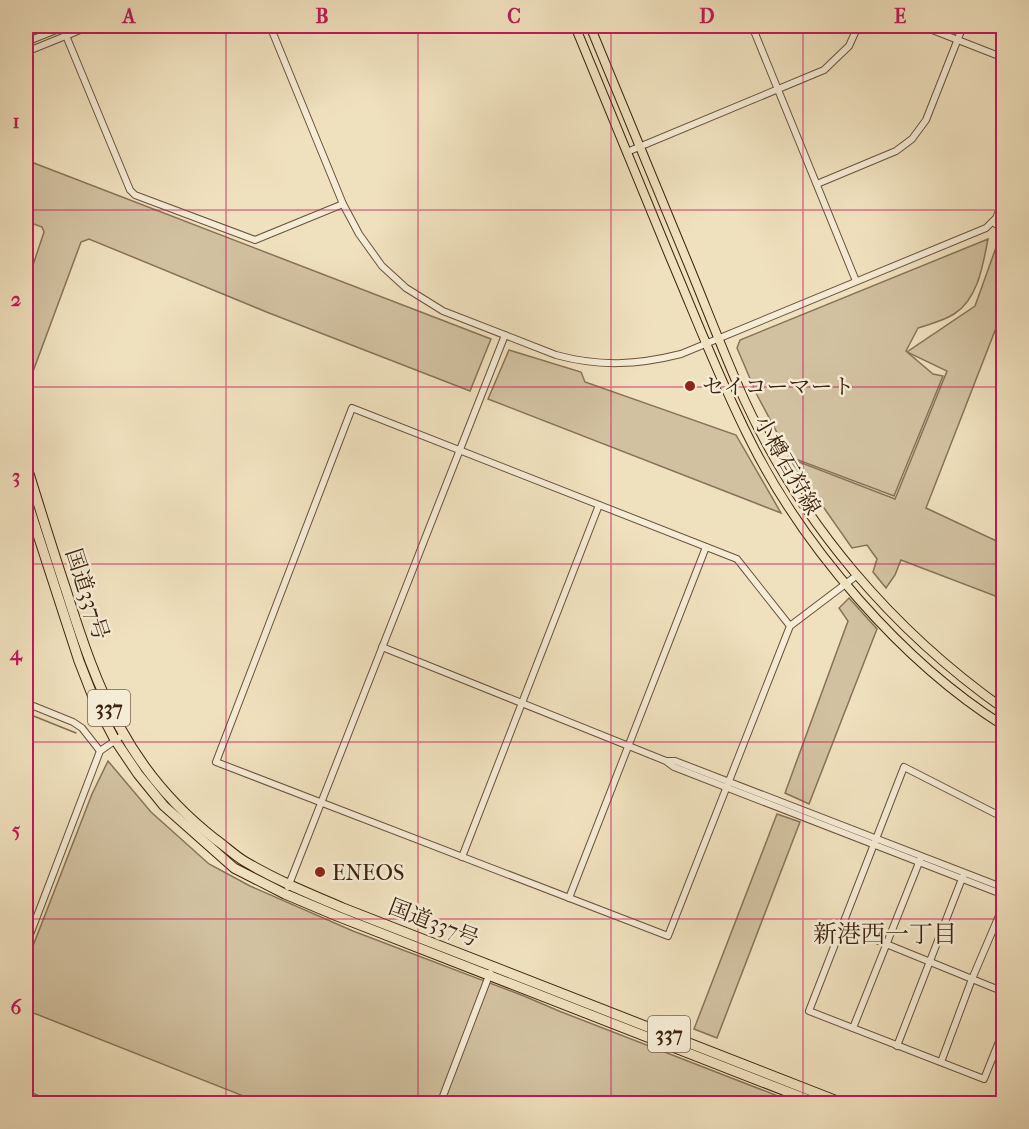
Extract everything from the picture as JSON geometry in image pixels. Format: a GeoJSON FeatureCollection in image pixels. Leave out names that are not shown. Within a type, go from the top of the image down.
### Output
{"type":"FeatureCollection","features":[{"type":"Feature","properties":{"kind":"highway","name":"国道337号"},"geometry":{"type":"LineString","coordinates":[[26,464],[87,654],[107,704],[123,735],[171,801],[243,861],[287,889],[494,965],[845,1104]]}},
{"type":"Feature","properties":{"kind":"highway","name":"国道337号"},"geometry":{"type":"LineString","coordinates":[[26,498],[79,661],[95,702],[115,740],[138,774],[164,806],[234,868],[489,975],[819,1104]]}},
{"type":"Feature","properties":{"kind":"main road","name":"小樽石狩線"},"geometry":{"type":"LineString","coordinates":[[575,26],[706,343],[749,440],[764,467],[808,535],[845,583],[911,653],[1004,726]]}},
{"type":"Feature","properties":{"kind":"main road","name":"小樽石狩線"},"geometry":{"type":"LineString","coordinates":[[590,26],[744,400],[779,465],[817,524],[856,576],[914,638],[1004,709]]}},
{"type":"Feature","properties":{"kind":"street"},"geometry":{"type":"LineString","coordinates":[[26,42],[64,26],[130,190],[135,195],[255,240],[343,204]]}},
{"type":"Feature","properties":{"kind":"street"},"geometry":{"type":"LineString","coordinates":[[26,52],[90,26]]}},
{"type":"Feature","properties":{"kind":"street"},"geometry":{"type":"LineString","coordinates":[[270,26],[343,204],[368,248],[395,279],[442,311],[565,357],[616,364],[681,354],[986,228],[996,219],[1004,199]]}},
{"type":"Feature","properties":{"kind":"street"},"geometry":{"type":"LineString","coordinates":[[752,26],[856,281]]}},
{"type":"Feature","properties":{"kind":"street"},"geometry":{"type":"LineString","coordinates":[[627,152],[814,75],[832,64],[849,46],[858,26]]}},
{"type":"Feature","properties":{"kind":"street"},"geometry":{"type":"LineString","coordinates":[[922,26],[1004,58]]}},
{"type":"Feature","properties":{"kind":"street"},"geometry":{"type":"LineString","coordinates":[[817,184],[896,151],[912,139],[926,120],[963,26]]}},
{"type":"Feature","properties":{"kind":"street"},"geometry":{"type":"LineString","coordinates":[[993,222],[1004,230]]}},
{"type":"Feature","properties":{"kind":"street"},"geometry":{"type":"LineString","coordinates":[[287,889],[505,335]]}},
{"type":"Feature","properties":{"kind":"street"},"geometry":{"type":"LineString","coordinates":[[790,626],[737,559],[352,408],[216,762],[668,936],[790,626],[856,576]]}},
{"type":"Feature","properties":{"kind":"street"},"geometry":{"type":"LineString","coordinates":[[462,857],[599,505]]}},
{"type":"Feature","properties":{"kind":"street"},"geometry":{"type":"LineString","coordinates":[[569,898],[706,547]]}},
{"type":"Feature","properties":{"kind":"street"},"geometry":{"type":"LineString","coordinates":[[382,647],[666,761],[675,761],[728,785],[963,876],[1004,895]]}},
{"type":"Feature","properties":{"kind":"street"},"geometry":{"type":"LineString","coordinates":[[26,703],[73,722],[82,728],[100,751]]}},
{"type":"Feature","properties":{"kind":"street"},"geometry":{"type":"LineString","coordinates":[[26,945],[100,751],[123,735]]}},
{"type":"Feature","properties":{"kind":"street"},"geometry":{"type":"LineString","coordinates":[[1004,818],[904,767],[809,1011],[984,1079],[1004,1029]]}},
{"type":"Feature","properties":{"kind":"street"},"geometry":{"type":"LineString","coordinates":[[853,1028],[920,859]]}},
{"type":"Feature","properties":{"kind":"street"},"geometry":{"type":"LineString","coordinates":[[963,876],[1004,888]]}},
{"type":"Feature","properties":{"kind":"street"},"geometry":{"type":"LineString","coordinates":[[897,1046],[963,876]]}},
{"type":"Feature","properties":{"kind":"street"},"geometry":{"type":"LineString","coordinates":[[941,1062],[972,979],[1004,904]]}},
{"type":"Feature","properties":{"kind":"street"},"geometry":{"type":"LineString","coordinates":[[842,926],[1004,992]]}},
{"type":"Feature","properties":{"kind":"street"},"geometry":{"type":"LineString","coordinates":[[440,1104],[494,965]]}},
{"type":"Feature","properties":{"kind":"street"},"geometry":{"type":"LineString","coordinates":[[26,1094],[49,1104]]}},
{"type":"Feature","properties":{"kind":"shaded area"},"geometry":{"type":"Polygon","coordinates":[[[26,160],[491,339],[470,391],[269,313],[89,239],[81,242],[28,385],[26,379],[26,286],[44,232],[42,227],[26,221],[26,160]]]}},
{"type":"Feature","properties":{"kind":"shaded area"},"geometry":{"type":"Polygon","coordinates":[[[1003,228],[1003,310],[926,508],[1003,544],[1003,599],[901,560],[886,588],[873,572],[877,559],[867,545],[852,548],[789,458],[895,499],[947,371],[907,352],[975,306],[1003,228]]]}},
{"type":"Feature","properties":{"kind":"shaded area"},"geometry":{"type":"Polygon","coordinates":[[[988,239],[978,281],[969,300],[954,314],[918,328],[906,351],[933,374],[943,376],[894,496],[790,457],[757,395],[737,348],[740,340],[988,239]]]}},
{"type":"Feature","properties":{"kind":"shaded area"},"geometry":{"type":"Polygon","coordinates":[[[509,350],[581,372],[585,382],[736,435],[781,513],[488,399],[509,350]]]}},
{"type":"Feature","properties":{"kind":"shaded area"},"geometry":{"type":"Polygon","coordinates":[[[849,598],[877,629],[809,804],[785,793],[848,621],[839,608],[849,598]]]}},
{"type":"Feature","properties":{"kind":"shaded area"},"geometry":{"type":"Polygon","coordinates":[[[108,761],[151,812],[209,864],[250,886],[353,931],[796,1103],[261,1103],[26,1010],[26,964],[92,794],[108,761]]]}},
{"type":"Feature","properties":{"kind":"shaded area"},"geometry":{"type":"Polygon","coordinates":[[[777,814],[800,822],[717,1038],[694,1029],[777,814]]]}},
{"type":"Feature","properties":{"kind":"waterway"},"geometry":{"type":"LineString","coordinates":[[26,713],[76,733]]}},
{"type":"Feature","properties":{"kind":"place","name":"セイコーマート"},"geometry":{"type":"Point","coordinates":[690,386]}},
{"type":"Feature","properties":{"kind":"place","name":"ENEOS"},"geometry":{"type":"Point","coordinates":[320,872]}},
{"type":"Feature","properties":{"kind":"district","name":"新港西一丁目"},"geometry":{"type":"Point","coordinates":[885,934]}}]}
